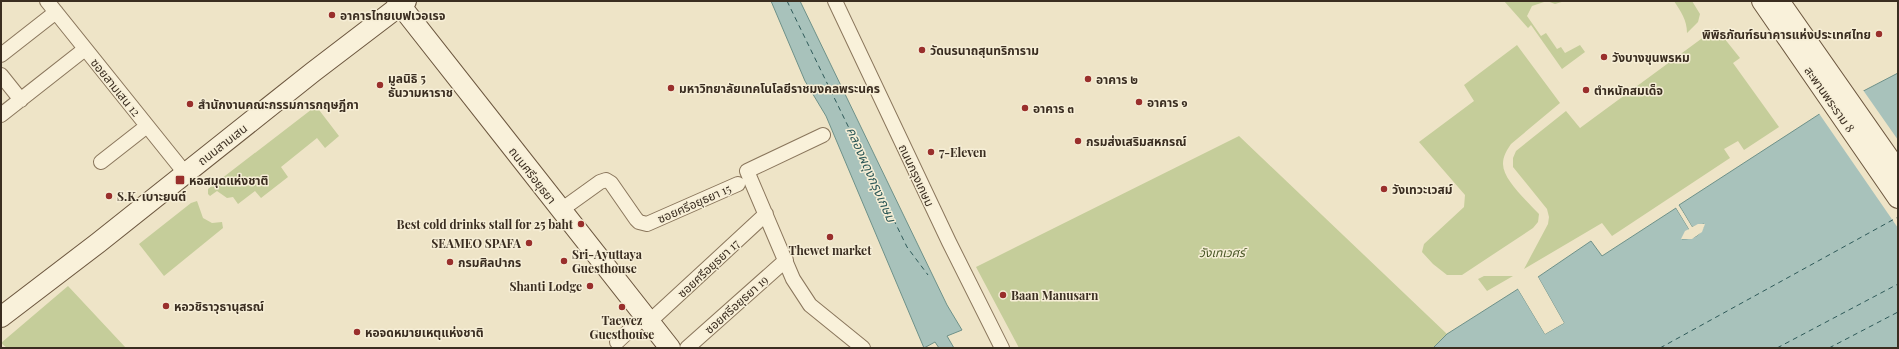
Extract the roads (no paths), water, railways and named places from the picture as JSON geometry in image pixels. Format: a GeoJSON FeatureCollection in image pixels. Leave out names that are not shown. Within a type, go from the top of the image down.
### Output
{"type":"FeatureCollection","features":[{"type":"Feature","properties":{"kind":"main road","name":"สะพานพระราม 8"},"geometry":{"type":"LineString","coordinates":[[1762,1],[1898,198]]}},
{"type":"Feature","properties":{"kind":"main road","name":"สะพานพระราม 8"},"geometry":{"type":"LineString","coordinates":[[1779,1],[1898,171]]}},
{"type":"Feature","properties":{"kind":"main road","name":"ถนนสามเสน"},"geometry":{"type":"LineString","coordinates":[[1,317],[104,239],[401,2]]}},
{"type":"Feature","properties":{"kind":"main road","name":"ถนนศรีอยุธยา"},"geometry":{"type":"LineString","coordinates":[[401,2],[561,210],[670,348]]}},
{"type":"Feature","properties":{"kind":"street","name":"ถนนกรุงเกษม"},"geometry":{"type":"LineString","coordinates":[[835,1],[949,242],[1002,348]]}},
{"type":"Feature","properties":{"kind":"street","name":"ซอยสามเสน 12"},"geometry":{"type":"LineString","coordinates":[[51,6],[185,173]]}},
{"type":"Feature","properties":{"kind":"street"},"geometry":{"type":"LineString","coordinates":[[1,55],[51,6]]}},
{"type":"Feature","properties":{"kind":"street"},"geometry":{"type":"LineString","coordinates":[[1,116],[85,49]]}},
{"type":"Feature","properties":{"kind":"street"},"geometry":{"type":"LineString","coordinates":[[1,75],[21,100]]}},
{"type":"Feature","properties":{"kind":"street"},"geometry":{"type":"LineString","coordinates":[[101,162],[147,126]]}},
{"type":"Feature","properties":{"kind":"street"},"geometry":{"type":"LineString","coordinates":[[823,135],[747,171],[793,279],[810,305],[863,348]]}},
{"type":"Feature","properties":{"kind":"street","name":"ซอยศรีอยุธยา 15"},"geometry":{"type":"LineString","coordinates":[[561,210],[600,182],[606,180],[611,183],[636,219],[639,222],[647,224],[738,184]]}},
{"type":"Feature","properties":{"kind":"street","name":"ซอยศรีอยุธยา 17"},"geometry":{"type":"LineString","coordinates":[[617,342],[647,319],[766,214]]}},
{"type":"Feature","properties":{"kind":"street","name":"ซอยศรีอยุธยา 19"},"geometry":{"type":"LineString","coordinates":[[687,348],[786,260]]}},
{"type":"Feature","properties":{"kind":"water","name":"คลองผดุงกรุงเกษม"},"geometry":{"type":"Polygon","coordinates":[[[771,1],[800,1],[947,305],[962,330],[947,336],[954,348],[939,348],[935,342],[924,348],[826,116],[805,81],[771,1]]]}},
{"type":"Feature","properties":{"kind":"water"},"geometry":{"type":"Polygon","coordinates":[[[1898,73],[1898,348],[1433,348],[1447,334],[1518,289],[1545,334],[1564,323],[1538,277],[1591,241],[1602,256],[1676,208],[1689,229],[1682,239],[1696,236],[1703,228],[1704,224],[1692,227],[1679,205],[1821,113],[1898,73]]]}},
{"type":"Feature","properties":{"kind":"place","name":"อาคารไทยเบฟเวอเรจ"},"geometry":{"type":"Point","coordinates":[332,15]}},
{"type":"Feature","properties":{"kind":"place","name":"พิพิธภัณฑ์ธนาคารแห่งประเทศไทย"},"geometry":{"type":"Point","coordinates":[1879,34]}},
{"type":"Feature","properties":{"kind":"place","name":"วัดนรนาถสุนทริการาม"},"geometry":{"type":"Point","coordinates":[922,50]}},
{"type":"Feature","properties":{"kind":"place","name":"วังบางขุนพรหม"},"geometry":{"type":"Point","coordinates":[1604,57]}},
{"type":"Feature","properties":{"kind":"place","name":"อาคาร ๒"},"geometry":{"type":"Point","coordinates":[1088,79]}},
{"type":"Feature","properties":{"kind":"place","name":"มูลนิธิ 5 ธันวามหาราช"},"geometry":{"type":"Point","coordinates":[380,85]}},
{"type":"Feature","properties":{"kind":"place","name":"มหาวิทยาลัยเทคโนโลยีราชมงคลพระนคร"},"geometry":{"type":"Point","coordinates":[671,88]}},
{"type":"Feature","properties":{"kind":"place","name":"ตำหนักสมเด็จ"},"geometry":{"type":"Point","coordinates":[1586,90]}},
{"type":"Feature","properties":{"kind":"place","name":"อาคาร ๑"},"geometry":{"type":"Point","coordinates":[1139,102]}},
{"type":"Feature","properties":{"kind":"place","name":"สำนักงานคณะกรรมการกฤษฎีกา"},"geometry":{"type":"Point","coordinates":[190,104]}},
{"type":"Feature","properties":{"kind":"place","name":"อาคาร ๓"},"geometry":{"type":"Point","coordinates":[1025,108]}},
{"type":"Feature","properties":{"kind":"place","name":"กรมส่งเสริมสหกรณ์"},"geometry":{"type":"Point","coordinates":[1078,141]}},
{"type":"Feature","properties":{"kind":"place","name":"7-Eleven"},"geometry":{"type":"Point","coordinates":[931,152]}},
{"type":"Feature","properties":{"kind":"place","name":"หอสมุดแห่งชาติ"},"geometry":{"type":"Point","coordinates":[180,180]}},
{"type":"Feature","properties":{"kind":"place","name":"วังเทวะเวสม์"},"geometry":{"type":"Point","coordinates":[1384,189]}},
{"type":"Feature","properties":{"kind":"place","name":"S.K. เบาะยนต์"},"geometry":{"type":"Point","coordinates":[109,196]}},
{"type":"Feature","properties":{"kind":"place","name":"Best cold drinks stall for 25 baht"},"geometry":{"type":"Point","coordinates":[581,224]}},
{"type":"Feature","properties":{"kind":"place","name":"Thewet market"},"geometry":{"type":"Point","coordinates":[830,237]}},
{"type":"Feature","properties":{"kind":"place","name":"SEAMEO SPAFA"},"geometry":{"type":"Point","coordinates":[529,243]}},
{"type":"Feature","properties":{"kind":"place","name":"Sri-Ayuttaya Guesthouse"},"geometry":{"type":"Point","coordinates":[564,261]}},
{"type":"Feature","properties":{"kind":"place","name":"กรมศิลปากร"},"geometry":{"type":"Point","coordinates":[450,262]}},
{"type":"Feature","properties":{"kind":"place","name":"Shanti Lodge"},"geometry":{"type":"Point","coordinates":[590,286]}},
{"type":"Feature","properties":{"kind":"place","name":"Baan Manusarn"},"geometry":{"type":"Point","coordinates":[1003,295]}},
{"type":"Feature","properties":{"kind":"place","name":"หอวชิราวุธานุสรณ์"},"geometry":{"type":"Point","coordinates":[166,306]}},
{"type":"Feature","properties":{"kind":"place","name":"Taewez Guesthouse"},"geometry":{"type":"Point","coordinates":[622,307]}},
{"type":"Feature","properties":{"kind":"place","name":"หอจดหมายเหตุแห่งชาติ"},"geometry":{"type":"Point","coordinates":[357,332]}},
{"type":"Feature","properties":{"kind":"park label","name":"วังเทเวศร์"},"geometry":{"type":"Point","coordinates":[1222,252]}}]}
